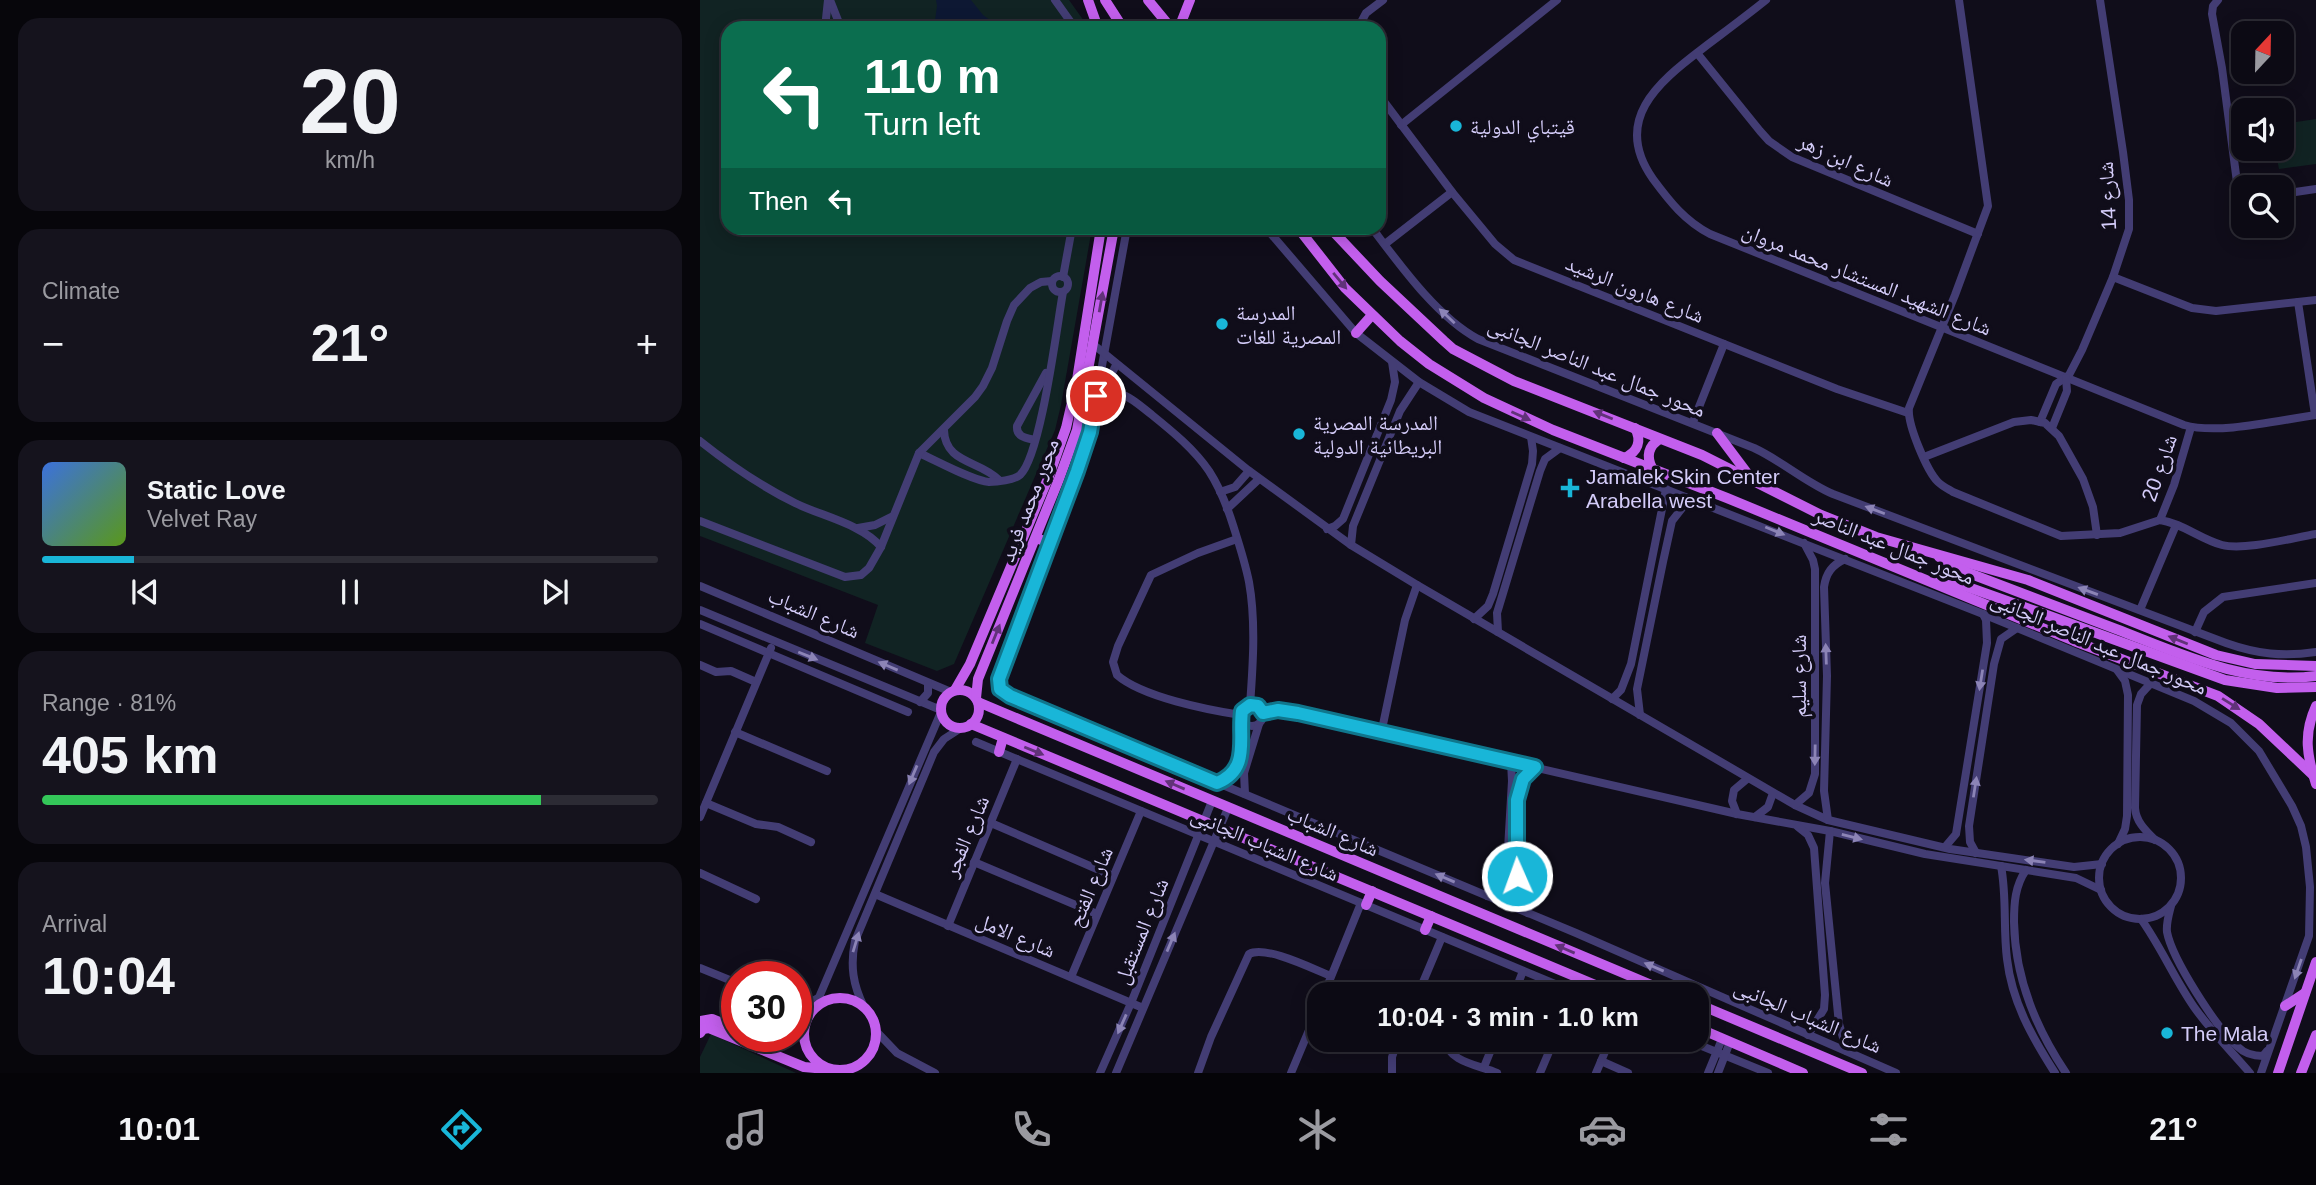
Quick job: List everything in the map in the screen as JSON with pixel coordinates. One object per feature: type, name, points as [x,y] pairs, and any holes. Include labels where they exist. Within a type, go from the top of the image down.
[{"type":"main road","points":[[1088,0],[1096,21]]},
{"type":"main road","points":[[1105,0],[1118,21]]},
{"type":"main road","points":[[1148,0],[1165,21]]},
{"type":"main road","points":[[1182,21],[1190,0]]},
{"type":"main road","name":"محور محمد فريد","points":[[953,691],[965,675],[1049,476],[1066,428],[1077,380],[1100,235]]},
{"type":"main road","name":"محور محمد فريد","points":[[977,700],[978,678],[1069,453],[1083,405],[1113,235]]},
{"type":"main road","name":"محور جمال عبد الناصر","points":[[1303,235],[1345,288],[1373,315],[1429,364],[1484,398],[1541,425],[1917,576],[1984,609],[2073,645],[2222,698],[2259,723],[2314,780]]},
{"type":"main road","name":"محور جمال عبد الناصر","points":[[1337,235],[1380,281],[1453,349],[1514,381],[1702,455],[1821,515],[1876,537],[2028,580],[2216,655],[2255,664],[2316,666]]},
{"type":"main road","points":[[1356,333],[1373,315]]},
{"type":"main road","points":[[1624,458],[1637,448],[1639,436],[1635,428]]},
{"type":"main road","points":[[1717,433],[1752,481]]},
{"type":"main road","points":[[1652,468],[1648,460],[1649,452],[1653,444],[1660,439]]},
{"type":"main road","points":[[1036,538],[1050,543]]},
{"type":"main road","points":[[1933,553],[1966,572],[2211,665],[2260,677],[2316,676]]},
{"type":"main road","points":[[1917,576],[1965,586],[2225,680],[2277,688],[2316,687]]},
{"type":"main road","points":[[2305,667],[2316,676]]},
{"type":"main road","points":[[965,675],[970,679],[978,678]]},
{"type":"main road","points":[[953,691],[968,692],[977,700],[978,715],[966,726],[948,724],[941,711],[944,698],[953,691]]},
{"type":"main road","name":"شارع الشباب","points":[[977,700],[1003,738],[1588,982]]},
{"type":"main road","points":[[2314,780],[2306,739],[2316,706]]},
{"type":"main road","name":"شارع الشباب","points":[[966,726],[992,721],[1212,801],[1645,982]]},
{"type":"main road","points":[[999,752],[1003,738]]},
{"type":"main road","points":[[1363,904],[1373,891]]},
{"type":"main road","points":[[1425,930],[1431,916]]},
{"type":"main road","points":[[2278,1073],[2316,962]]},
{"type":"main road","points":[[2285,1006],[2306,992]]},
{"type":"main road","points":[[700,1033],[709,1028],[804,1067],[837,1071],[855,1067],[863,1062],[873,1048],[876,1031],[872,1018],[864,1007],[851,1000],[837,998],[823,1002],[812,1012]]},
{"type":"main road","points":[[1709,1009],[1862,1073]]},
{"type":"main road","points":[[700,1021],[712,1019],[721,1023]]},
{"type":"main road","points":[[1709,1033],[1803,1073]]},
{"type":"main road","points":[[2301,1073],[2316,1035]]},
{"type":"main road","points":[[809,1052],[816,1061],[837,1071]]},
{"type":"street","points":[[826,21],[829,0]]},
{"type":"street","points":[[829,0],[838,21]]},
{"type":"street","points":[[1055,0],[1070,21]]},
{"type":"street","points":[[1362,21],[1366,13],[1382,0]]},
{"type":"street","points":[[1401,125],[1557,0]]},
{"type":"street","name":"شارع الشهيد المستشار محمد مروان","points":[[1766,0],[1671,73],[1654,92],[1642,114],[1637,130],[1640,159],[1670,202],[1688,220],[1710,234],[2192,428],[2223,428],[2316,415]]},
{"type":"street","points":[[1959,0],[1988,205],[1908,413],[1932,474],[1939,484],[1953,492],[2054,534],[2068,537],[2134,529],[2160,520],[2176,524],[2229,547],[2316,534]]},
{"type":"street","name":"شارع 14","points":[[2066,378],[2073,370],[2082,350],[2127,238],[2129,200],[2100,0]]},
{"type":"street","points":[[2218,0],[2212,10],[2212,20],[2222,68],[2236,175]]},
{"type":"street","name":"شارع ابن زهر","points":[[1697,52],[1765,136],[1792,157],[1978,234]]},
{"type":"street","name":"شارع هارون الرشيد","points":[[1386,105],[1452,192],[1495,244],[1514,260],[1838,389],[1908,413]]},
{"type":"street","points":[[2294,193],[2316,190]]},
{"type":"street","points":[[1385,244],[1452,192]]},
{"type":"street","points":[[919,453],[983,481],[1012,478],[1021,473],[1035,440],[1044,406],[1063,292],[1068,285],[1063,277],[1071,235]]},
{"type":"street","points":[[1050,543],[1090,432],[1126,235]]},
{"type":"street","name":"محور جمال عبد الناصر الجانبى","points":[[1272,235],[1356,333],[1419,382],[1469,412],[1845,559],[1984,609],[2017,628],[2073,645],[2117,670],[2198,702],[2231,723],[2259,751],[2281,786],[2301,826],[2309,867],[2309,936],[2261,1073]]},
{"type":"street","name":"محور جمال عبد الناصر الجانبى","points":[[1378,235],[1448,318],[1469,334],[1499,348],[1693,422],[1768,455],[1833,494],[2195,632],[2258,653],[2290,656],[2316,652]]},
{"type":"street","points":[[700,521],[845,577],[856,577],[865,572],[881,547],[919,453],[944,430],[987,381],[1014,305],[1030,288],[1043,281],[1052,281],[1057,276],[1063,277]]},
{"type":"street","points":[[2113,276],[2200,310],[2216,311],[2316,300]]},
{"type":"street","points":[[1052,281],[1054,290],[1063,292]]},
{"type":"street","points":[[2298,302],[2316,415]]},
{"type":"street","points":[[1693,422],[1724,344]]},
{"type":"street","points":[[1094,345],[1259,479],[1351,545],[1795,806],[1828,820],[1976,853],[2074,867],[2102,863]]},
{"type":"street","points":[[1327,528],[1335,526],[1343,519],[1386,412],[1395,388],[1392,362]]},
{"type":"street","points":[[1035,440],[1020,435],[1017,426],[1050,363]]},
{"type":"street","points":[[1110,391],[1110,377],[1116,365]]},
{"type":"street","points":[[2040,422],[2056,384],[2066,378],[2067,391],[2052,428]]},
{"type":"street","points":[[1351,545],[1353,526],[1397,416],[1419,382]]},
{"type":"street","points":[[1083,405],[1110,391],[1136,401],[1180,438],[1204,465],[1220,492],[1248,580],[1252,614],[1250,705]]},
{"type":"street","points":[[1386,412],[1397,416]]},
{"type":"street","points":[[1924,457],[2014,422],[2040,422],[2052,428],[2065,444],[2083,479],[2093,507],[2096,535]]},
{"type":"street","name":"شارع 20","points":[[2160,520],[2192,428]]},
{"type":"street","points":[[944,430],[945,443],[951,453],[988,471],[999,480]]},
{"type":"street","points":[[1498,632],[1498,611],[1532,464],[1531,437]]},
{"type":"street","points":[[700,441],[771,490],[821,515],[855,528],[881,547]]},
{"type":"street","points":[[1475,619],[1488,606],[1542,465],[1560,448]]},
{"type":"street","points":[[1220,492],[1240,484],[1249,471]]},
{"type":"street","points":[[1227,509],[1259,479]]},
{"type":"street","points":[[1640,715],[1637,689],[1658,560],[1666,489]]},
{"type":"street","points":[[1612,699],[1624,684],[1658,560],[1672,521],[1690,498]]},
{"type":"street","points":[[855,528],[875,525],[892,516]]},
{"type":"street","points":[[1343,519],[1353,526]]},
{"type":"street","points":[[2140,610],[2176,524]]},
{"type":"street","points":[[1237,539],[1188,557],[1151,575],[1113,662],[1117,675],[1139,688],[1241,718],[1252,727],[1259,724]]},
{"type":"street","name":"شارع الشباب الجانبى","points":[[1050,543],[999,679],[1000,689],[1010,696],[1487,896],[1896,1073]]},
{"type":"street","name":"شارع سليم","points":[[1804,543],[1814,559],[1827,676],[1824,791],[1828,820]]},
{"type":"street","name":"شارع سليم","points":[[1795,806],[1809,793],[1813,782],[1815,676],[1825,580],[1832,567],[1845,559]]},
{"type":"street","points":[[2195,632],[2204,612],[2223,597],[2316,583]]},
{"type":"street","points":[[1381,733],[1405,620],[1417,585]]},
{"type":"street","name":"شارع الشباب","points":[[700,586],[928,683],[953,691]]},
{"type":"street","points":[[1488,606],[1493,611],[1498,611]]},
{"type":"street","points":[[1945,847],[1954,837],[1957,825],[1987,643],[1984,609]]},
{"type":"street","name":"شارع الشباب","points":[[700,610],[941,711]]},
{"type":"street","points":[[700,624],[908,712]]},
{"type":"street","points":[[1976,853],[1970,842],[1969,826],[1998,645],[2003,637],[2017,628]]},
{"type":"street","points":[[1987,643],[1993,640],[1998,645]]},
{"type":"street","points":[[700,817],[773,642]]},
{"type":"street","points":[[700,665],[716,672],[731,671],[756,682]]},
{"type":"street","points":[[2117,670],[2125,681],[2128,695],[2131,815],[2155,840],[2169,850],[2179,866],[2181,884],[2171,905],[2167,922],[2168,934],[2179,961],[2201,999],[2228,1036],[2249,1054],[2263,1056],[2270,1049]]},
{"type":"street","points":[[1815,676],[1827,676]]},
{"type":"street","points":[[920,702],[928,693],[928,683]]},
{"type":"street","points":[[2118,845],[2131,815],[2138,698],[2151,683]]},
{"type":"street","points":[[1624,684],[1628,688],[1637,689]]},
{"type":"street","points":[[874,698],[879,686]]},
{"type":"street","points":[[2128,695],[2133,694],[2138,698]]},
{"type":"street","points":[[1245,794],[1240,771],[1241,718],[1244,708],[1250,705],[1258,706],[1263,713]]},
{"type":"street","points":[[814,1009],[941,711]]},
{"type":"street","points":[[1263,713],[1286,711],[1925,854],[2076,878],[2101,890]]},
{"type":"street","points":[[1217,783],[1240,771],[1263,713]]},
{"type":"street","points":[[1815,715],[1826,715]]},
{"type":"street","points":[[864,1007],[853,980],[852,957],[855,942],[934,752],[944,739],[966,726]]},
{"type":"street","points":[[735,732],[827,771]]},
{"type":"street","name":"شارع الشباب الجانبى","points":[[976,742],[1549,982]]},
{"type":"street","name":"شارع الفجر","points":[[948,926],[1017,759]]},
{"type":"street","points":[[1511,762],[1517,782],[1512,866],[1528,914]]},
{"type":"street","points":[[1517,782],[1535,767]]},
{"type":"street","points":[[1737,814],[1732,801],[1734,790],[1748,779]]},
{"type":"street","points":[[1755,817],[1768,807],[1773,793]]},
{"type":"street","name":"شارع المستقبل","points":[[1100,1073],[1212,801]]},
{"type":"street","points":[[706,803],[756,824],[778,827],[811,842]]},
{"type":"street","name":"شارع المستقبل","points":[[1116,1073],[1228,808]]},
{"type":"street","name":"شارع الفتح","points":[[1071,977],[1141,811]]},
{"type":"street","points":[[990,823],[1113,876]]},
{"type":"street","points":[[1796,825],[1808,835],[1814,848],[1824,987],[1824,1009],[1808,1035]]},
{"type":"street","points":[[1957,825],[1963,831],[1969,826]]},
{"type":"street","points":[[1830,831],[1825,875],[1840,1031],[1847,1051]]},
{"type":"street","points":[[2155,840],[2135,838],[2111,850],[2102,863],[2101,890],[2112,908],[2130,918],[2141,919],[2157,915],[2171,905]]},
{"type":"street","points":[[1814,848],[1819,846],[1827,849]]},
{"type":"street","points":[[974,862],[1097,914]]},
{"type":"street","points":[[1487,896],[1512,866]]},
{"type":"street","points":[[2001,866],[2005,887],[2005,943],[2009,974],[2022,1015],[2034,1041],[2055,1073]]},
{"type":"street","points":[[2074,867],[2078,872],[2076,878]]},
{"type":"street","points":[[2026,870],[2016,889],[2014,935],[2018,970],[2028,1003],[2043,1036],[2066,1073]]},
{"type":"street","points":[[700,873],[756,899]]},
{"type":"street","points":[[2005,887],[2012,886],[2016,889]]},
{"type":"street","name":"شارع الامل","points":[[875,894],[1143,1008]]},
{"type":"street","points":[[1329,982],[1363,904]]},
{"type":"street","points":[[2141,919],[2156,939],[2193,1006],[2250,1073]]},
{"type":"street","points":[[2156,939],[2159,933],[2168,934]]},
{"type":"street","points":[[1423,982],[1442,937]]},
{"type":"street","points":[[1198,1073],[1249,954],[1256,951],[1270,953],[1331,976]]},
{"type":"street","points":[[700,968],[721,977]]},
{"type":"street","points":[[1519,982],[1523,971]]},
{"type":"street","points":[[1824,987],[1836,987]]},
{"type":"street","points":[[812,1001],[820,997]]},
{"type":"street","points":[[876,1031],[897,1053],[935,1073]]},
{"type":"street","points":[[1291,1073],[1307,1035]]},
{"type":"street","points":[[2034,1041],[2043,1036]]},
{"type":"street","points":[[1708,1073],[1726,1041]]},
{"type":"street","points":[[1709,1048],[1768,1073]]},
{"type":"street","points":[[1392,1073],[1394,1052]]},
{"type":"street","points":[[1450,1052],[1497,1073]]},
{"type":"street","points":[[1484,1067],[1490,1052]]},
{"type":"street","points":[[1540,1073],[1548,1052]]},
{"type":"street","points":[[1596,1073],[1605,1052]]},
{"type":"street","points":[[1718,1073],[1721,1053]]},
{"type":"street","points":[[2241,1063],[2249,1054]]},
{"type":"street","points":[[1601,1061],[1628,1073]]},
{"type":"shaded area","points":[[700,0],[1069,0],[1084,21],[721,21],[721,235],[1091,235],[1055,430],[954,664],[937,671],[865,643],[878,605],[700,536]]},
{"type":"shaded area","points":[[2316,119],[2316,164],[2279,169],[2277,161],[2294,161],[2294,122]]},
{"type":"shaded area","points":[[711,1034],[721,1039],[721,1052],[750,1052],[796,1073],[700,1073],[700,1057]]},
{"type":"water","points":[[936,0],[971,0],[991,21],[935,21]]},
{"type":"place","name":"قيتباي الدولية","points":[[1456,126]]},
{"type":"place","name":"المدرسة المصرية للغات","points":[[1222,324]]},
{"type":"place","name":"المدرسة المصرية البريطانية الدولية","points":[[1299,434]]},
{"type":"place","name":"Jamalek Skin Center Arabella west","points":[[1570,488]]},
{"type":"place","name":"The Mala","points":[[2167,1033]]},
{"type":"route","points":[[1096,396],[1090,432],[999,679],[1000,689],[1010,696],[1217,783],[1226,780],[1236,769],[1242,746],[1242,711],[1250,705],[1258,706],[1263,713],[1278,710],[1298,713],[1535,767],[1523,779],[1518,792],[1517,876]]}]
